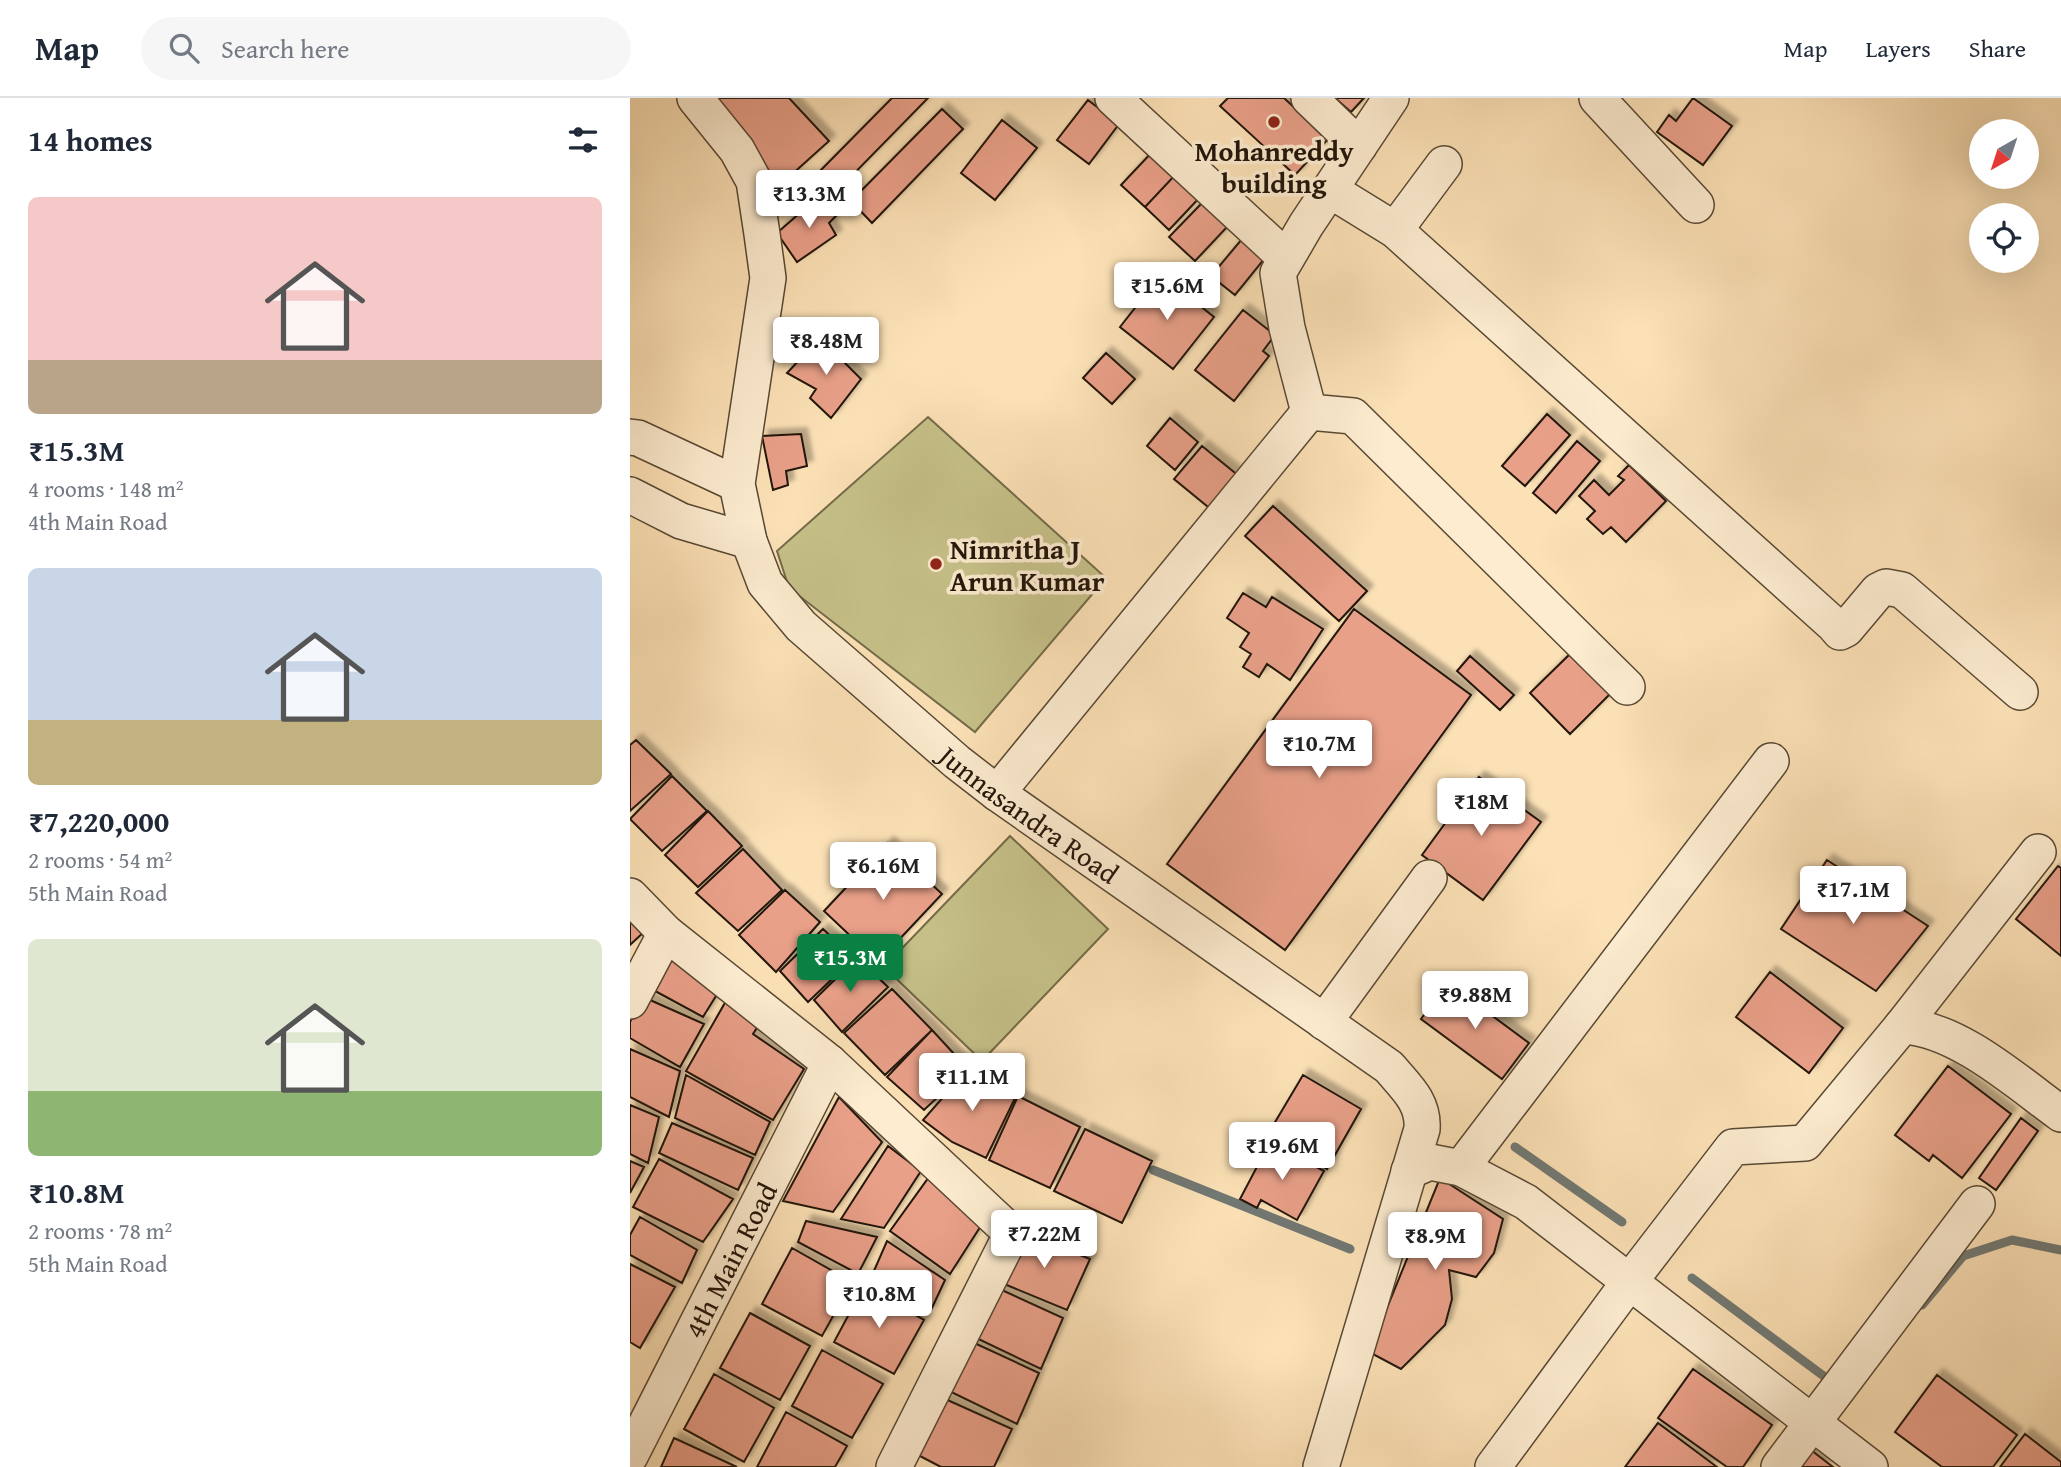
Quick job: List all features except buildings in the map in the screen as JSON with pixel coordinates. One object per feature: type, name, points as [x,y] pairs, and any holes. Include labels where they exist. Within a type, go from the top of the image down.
[{"type":"street","name":"Junnasandra Road","points":[[695,98],[737,150],[754,181],[768,278],[737,484],[749,541],[765,583],[801,626],[957,762],[997,793],[1389,1067],[1419,1103],[1423,1117],[1422,1129],[1321,1467]]},
{"type":"street","points":[[1112,98],[1286,258]]},
{"type":"street","points":[[1309,98],[1359,146]]},
{"type":"street","points":[[1309,412],[1287,328],[1278,273],[1391,98]]},
{"type":"street","points":[[1597,98],[1696,205]]},
{"type":"street","points":[[1395,230],[1444,163]]},
{"type":"street","points":[[1330,190],[1395,230],[1840,632],[1846,629],[1878,591],[1886,587],[1902,590],[2020,692]]},
{"type":"street","points":[[1309,412],[1353,416],[1627,687]]},
{"type":"street","points":[[997,793],[1309,412]]},
{"type":"street","points":[[630,437],[638,438],[737,484]]},
{"type":"street","points":[[630,495],[681,522],[749,541]]},
{"type":"street","points":[[1461,1168],[1771,761]]},
{"type":"street","points":[[1493,1467],[1733,1147],[1805,1143],[1902,1026],[2038,852]]},
{"type":"street","points":[[1324,1022],[1429,878]]},
{"type":"street","points":[[630,896],[666,933],[830,1063],[1004,1226],[1010,1237],[894,1467]]},
{"type":"street","points":[[630,1001],[666,933]]},
{"type":"street","points":[[1902,1026],[1921,1027],[1972,1050],[2061,1114]]},
{"type":"street","name":"4th Main Road","points":[[630,1456],[830,1063]]},
{"type":"street","points":[[1409,1171],[1430,1162],[1461,1168],[1526,1202],[1870,1467]]},
{"type":"street","points":[[1779,1467],[1977,1204]]},
{"type":"shaded area","name":"Nimritha J Arun Kumar","points":[[928,417],[1106,578],[975,732],[789,588],[777,551]]},
{"type":"shaded area","points":[[1010,836],[1108,929],[982,1061],[884,967]]},
{"type":"waterway","points":[[1515,1147],[1622,1222]]},
{"type":"waterway","points":[[1153,1170],[1350,1249]]},
{"type":"waterway","points":[[1922,1305],[1963,1256],[2012,1240],[2061,1250]]},
{"type":"waterway","points":[[1692,1278],[1829,1380]]},
{"type":"place","name":"Mohanreddy building","points":[[1274,122]]},
{"type":"place","name":"Nimritha J Arun Kumar","points":[[936,564]]}]
